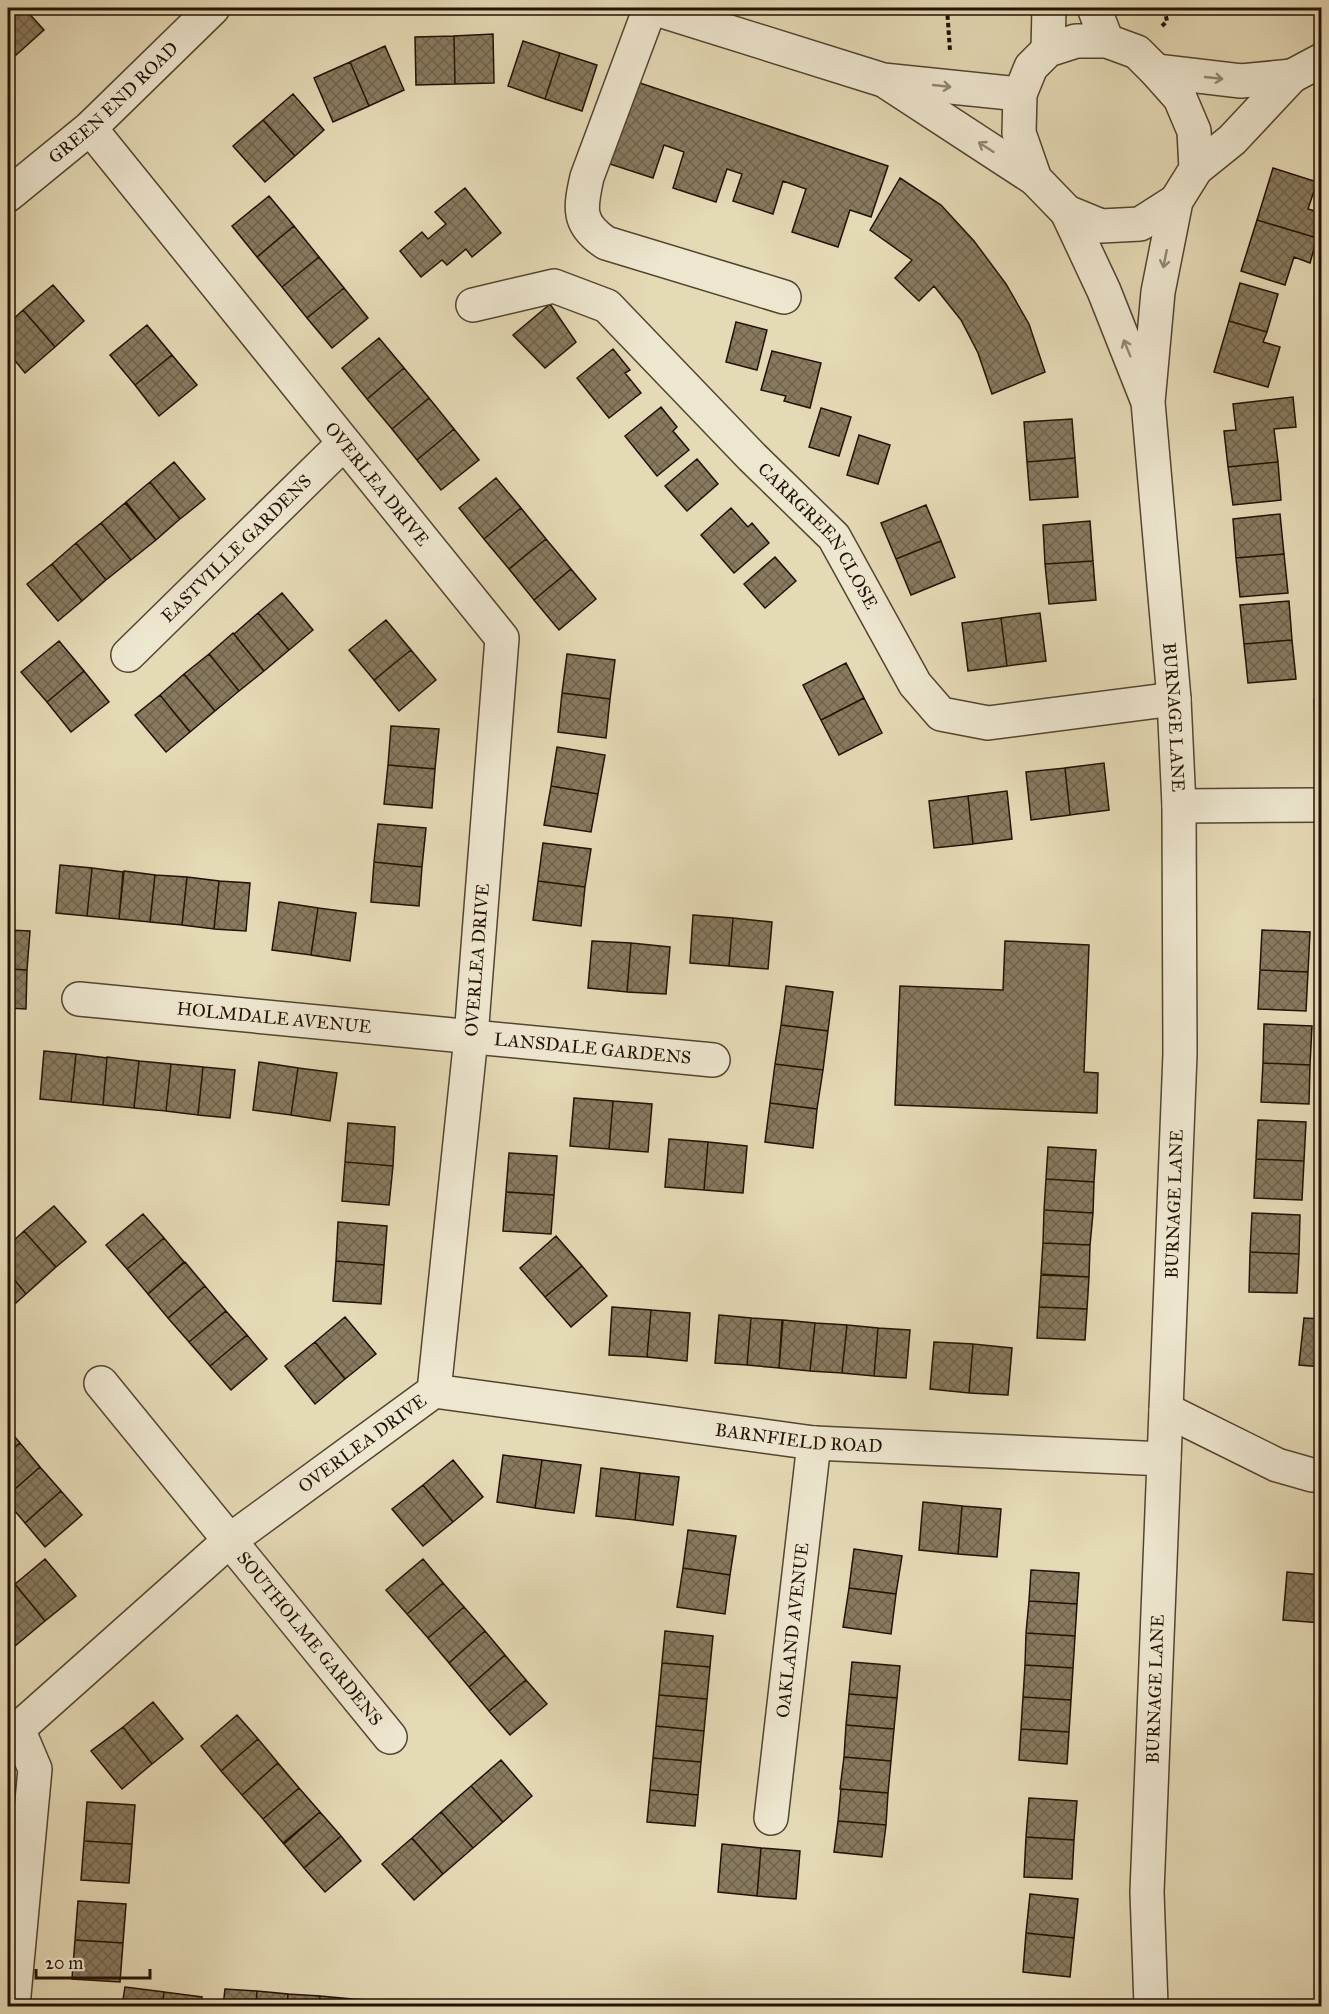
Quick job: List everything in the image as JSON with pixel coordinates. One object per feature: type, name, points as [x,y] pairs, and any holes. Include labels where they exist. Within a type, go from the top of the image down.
[{"type":"street","name":"GREEN END ROAD","points":[[8,195],[90,128],[213,8]]},
{"type":"street","points":[[784,297],[606,243],[591,233],[584,223],[582,199],[587,177],[652,8],[883,80],[1020,94]]},
{"type":"street","points":[[1049,8],[1048,50],[1076,41],[1107,41],[1137,52],[1180,98],[1194,131],[1196,169]]},
{"type":"street","points":[[1094,8],[1107,41]]},
{"type":"street","name":"BURNAGE LANE","points":[[1048,50],[1031,67],[1020,94],[1019,133],[1035,179],[1067,212],[1104,291],[1148,402]]},
{"type":"street","points":[[1156,72],[1241,81],[1292,76],[1322,60]]},
{"type":"street","name":"BURNAGE LANE","points":[[1151,2007],[1147,1892],[1180,1054],[1179,806],[1174,699],[1148,402],[1158,292],[1176,201],[1196,169],[1232,140],[1292,76]]},
{"type":"street","points":[[883,80],[1035,179]]},
{"type":"street","name":"OVERLEA DRIVE","points":[[13,1728],[229,1541],[434,1391],[471,1037],[502,638],[90,128]]},
{"type":"street","name":"BURNAGE LANE","points":[[1067,212],[1101,226],[1140,224],[1176,201]]},
{"type":"street","name":"CARRGREEN CLOSE","points":[[473,305],[554,286],[607,306],[752,457],[834,537],[915,684],[941,714],[988,723],[1174,699]]},
{"type":"street","name":"EASTVILLE GARDENS","points":[[128,655],[344,443]]},
{"type":"street","points":[[1179,806],[1322,805]]},
{"type":"street","name":"HOLMDALE AVENUE","points":[[79,999],[471,1037]]},
{"type":"street","name":"LANSDALE GARDENS","points":[[471,1037],[713,1060]]},
{"type":"street","name":"SOUTHOLME GARDENS","points":[[101,1383],[390,1737]]},
{"type":"street","name":"BARNFIELD ROAD","points":[[434,1391],[814,1443],[1164,1459]]},
{"type":"street","points":[[1166,1410],[1277,1465],[1312,1475]]},
{"type":"street","name":"OAKLAND AVENUE","points":[[771,1818],[814,1443]]},
{"type":"street","points":[[13,1728],[35,1769],[13,2007]]},
{"type":"path","points":[[947,8],[953,87]]},
{"type":"building","points":[[8,8],[24,8],[44,30],[15,56],[8,47]]},
{"type":"building","points":[[493,34],[494,83],[455,84],[454,36]]},
{"type":"building","points":[[454,36],[455,84],[416,85],[415,37]]},
{"type":"building","points":[[523,41],[560,53],[545,99],[508,86]]},
{"type":"building","points":[[385,46],[404,90],[369,106],[350,62]]},
{"type":"building","points":[[560,53],[597,65],[582,111],[545,99]]},
{"type":"building","points":[[350,62],[369,106],[333,122],[314,78]]},
{"type":"building","points":[[631,80],[888,166],[871,217],[850,210],[838,247],[792,232],[806,189],[783,181],[773,214],[733,201],[742,174],[727,169],[716,202],[673,188],[684,152],[664,145],[653,178],[610,164],[622,129]]},
{"type":"building","points":[[293,94],[324,130],[295,156],[263,120]]},
{"type":"building","points":[[263,120],[295,156],[265,182],[233,146]]},
{"type":"building","points":[[1273,168],[1317,182],[1308,209],[1322,213],[1317,238],[1257,220]]},
{"type":"building","points":[[900,178],[941,205],[974,241],[1006,284],[1029,324],[1045,372],[992,394],[978,353],[961,320],[934,286],[919,301],[895,278],[912,260],[870,230]]},
{"type":"building","points":[[465,188],[501,233],[472,257],[466,249],[447,265],[442,260],[421,277],[400,251],[422,232],[428,239],[446,224],[435,212]]},
{"type":"building","points":[[269,196],[294,226],[257,257],[232,226]]},
{"type":"building","points":[[1257,220],[1317,238],[1310,263],[1294,257],[1285,285],[1241,271]]},
{"type":"building","points":[[294,226],[319,257],[282,287],[257,257]]},
{"type":"building","points":[[319,257],[344,288],[307,318],[282,287]]},
{"type":"building","points":[[1240,283],[1278,294],[1267,332],[1229,321]]},
{"type":"building","points":[[53,285],[84,321],[55,347],[23,310]]},
{"type":"building","points":[[344,288],[368,318],[332,348],[307,318]]},
{"type":"building","points":[[550,304],[576,342],[545,368],[513,335]]},
{"type":"building","points":[[23,310],[55,347],[25,373],[8,352],[8,324]]},
{"type":"building","points":[[1229,321],[1267,332],[1263,342],[1280,347],[1268,387],[1214,372]]},
{"type":"building","points":[[736,322],[767,330],[757,370],[726,362]]},
{"type":"building","points":[[147,325],[172,355],[135,385],[110,355]]},
{"type":"building","points":[[379,338],[404,368],[367,399],[342,368]]},
{"type":"building","points":[[613,349],[630,370],[625,373],[641,393],[609,418],[577,378]]},
{"type":"building","points":[[772,351],[821,363],[810,408],[784,401],[786,396],[761,390]]},
{"type":"building","points":[[172,355],[197,385],[159,416],[135,385]]},
{"type":"building","points":[[404,368],[429,398],[392,429],[367,399]]},
{"type":"building","points":[[1293,397],[1296,427],[1274,429],[1278,462],[1228,467],[1224,431],[1236,430],[1233,404]]},
{"type":"building","points":[[429,398],[454,429],[417,460],[392,429]]},
{"type":"building","points":[[661,407],[677,427],[673,431],[689,450],[657,476],[625,436]]},
{"type":"building","points":[[821,408],[851,417],[839,456],[809,447]]},
{"type":"building","points":[[1072,419],[1075,458],[1027,462],[1024,422]]},
{"type":"building","points":[[454,429],[479,460],[441,490],[417,460]]},
{"type":"building","points":[[859,435],[890,445],[878,484],[847,475]]},
{"type":"building","points":[[1075,458],[1078,497],[1030,500],[1027,462]]},
{"type":"building","points":[[697,459],[718,484],[687,511],[665,486]]},
{"type":"building","points":[[174,462],[205,499],[180,519],[150,482]]},
{"type":"building","points":[[1278,462],[1281,500],[1233,505],[1228,467]]},
{"type":"building","points":[[496,478],[521,508],[484,539],[459,508]]},
{"type":"building","points":[[150,482],[180,519],[156,540],[126,502]]},
{"type":"building","points":[[125,503],[156,540],[131,560],[101,523]]},
{"type":"building","points":[[926,505],[941,541],[896,559],[881,523]]},
{"type":"building","points":[[521,508],[546,539],[509,569],[484,539]]},
{"type":"building","points":[[731,508],[748,527],[752,523],[769,543],[734,573],[701,535]]},
{"type":"building","points":[[1280,514],[1284,554],[1236,558],[1233,519]]},
{"type":"building","points":[[1090,521],[1093,561],[1045,564],[1043,525]]},
{"type":"building","points":[[101,523],[131,560],[106,580],[76,543]]},
{"type":"building","points":[[546,539],[571,569],[534,600],[509,569]]},
{"type":"building","points":[[941,541],[955,577],[911,595],[896,559]]},
{"type":"building","points":[[76,543],[106,580],[82,601],[52,564]]},
{"type":"building","points":[[1284,554],[1288,593],[1240,597],[1236,558]]},
{"type":"building","points":[[775,557],[796,581],[765,608],[744,584]]},
{"type":"building","points":[[1093,561],[1096,600],[1049,604],[1045,564]]},
{"type":"building","points":[[52,564],[82,601],[58,621],[27,584]]},
{"type":"building","points":[[571,569],[596,599],[559,630],[534,600]]},
{"type":"building","points":[[282,593],[313,630],[289,650],[258,613]]},
{"type":"building","points":[[1289,601],[1292,640],[1244,644],[1240,605]]},
{"type":"building","points":[[258,613],[289,650],[264,671],[234,634]]},
{"type":"building","points":[[1040,613],[1046,661],[1007,666],[1001,618]]},
{"type":"building","points":[[1001,618],[1007,666],[968,671],[962,623]]},
{"type":"building","points":[[386,620],[411,650],[374,680],[349,650]]},
{"type":"building","points":[[233,633],[264,671],[239,691],[209,654]]},
{"type":"building","points":[[1292,640],[1296,679],[1248,683],[1244,644]]},
{"type":"building","points":[[59,641],[84,671],[47,702],[21,672]]},
{"type":"building","points":[[411,650],[436,680],[399,711],[374,680]]},
{"type":"building","points":[[209,654],[239,691],[215,711],[184,674]]},
{"type":"building","points":[[567,654],[615,660],[610,699],[562,693]]},
{"type":"building","points":[[846,663],[864,698],[821,720],[803,685]]},
{"type":"building","points":[[84,671],[109,702],[71,732],[47,702]]},
{"type":"building","points":[[184,674],[215,711],[190,732],[160,695]]},
{"type":"building","points":[[562,693],[610,699],[606,738],[558,732]]},
{"type":"building","points":[[160,695],[190,732],[166,752],[135,715]]},
{"type":"building","points":[[864,698],[882,733],[839,755],[821,720]]},
{"type":"building","points":[[1322,699],[1322,748],[1316,748],[1314,700]]},
{"type":"building","points":[[391,726],[439,729],[435,769],[388,765]]},
{"type":"building","points":[[557,747],[605,755],[598,794],[551,786]]},
{"type":"building","points":[[1104,763],[1109,810],[1070,815],[1065,768]]},
{"type":"building","points":[[388,765],[435,769],[432,808],[384,804]]},
{"type":"building","points":[[1065,768],[1070,815],[1031,820],[1026,772]]},
{"type":"building","points":[[551,786],[598,794],[591,832],[544,825]]},
{"type":"building","points":[[1007,791],[1012,839],[973,844],[968,796]]},
{"type":"building","points":[[968,796],[973,844],[934,848],[929,801]]},
{"type":"building","points":[[378,824],[426,828],[422,867],[374,862]]},
{"type":"building","points":[[543,843],[591,849],[585,887],[538,881]]},
{"type":"building","points":[[374,862],[422,867],[419,906],[371,902]]},
{"type":"building","points":[[60,865],[92,868],[87,916],[56,913]]},
{"type":"building","points":[[92,868],[123,872],[119,919],[87,916]]},
{"type":"building","points":[[124,871],[155,875],[150,922],[119,919]]},
{"type":"building","points":[[155,875],[187,877],[182,925],[150,922]]},
{"type":"building","points":[[187,877],[219,881],[214,929],[182,925]]},
{"type":"building","points":[[219,881],[250,883],[246,931],[214,929]]},
{"type":"building","points":[[538,881],[585,887],[581,926],[533,920]]},
{"type":"building","points":[[279,902],[318,908],[311,955],[272,950]]},
{"type":"building","points":[[318,908],[356,913],[350,961],[311,955]]},
{"type":"building","points":[[693,915],[733,918],[729,966],[690,963]]},
{"type":"building","points":[[733,918],[772,922],[768,969],[729,966]]},
{"type":"building","points":[[8,930],[30,931],[27,970],[8,969]]},
{"type":"building","points":[[1262,930],[1310,932],[1308,972],[1260,970]]},
{"type":"building","points":[[592,941],[631,943],[627,992],[588,988]]},
{"type":"building","points":[[1005,941],[1089,945],[1084,1072],[1098,1073],[1097,1113],[895,1105],[900,986],[1003,990]]},
{"type":"building","points":[[631,943],[670,947],[666,994],[627,992]]},
{"type":"building","points":[[8,969],[27,970],[26,1009],[8,1008]]},
{"type":"building","points":[[1260,970],[1308,972],[1306,1011],[1258,1009]]},
{"type":"building","points":[[786,986],[833,992],[828,1031],[781,1025]]},
{"type":"building","points":[[1264,1024],[1312,1026],[1310,1065],[1263,1063]]},
{"type":"building","points":[[781,1025],[828,1031],[823,1070],[775,1064]]},
{"type":"building","points":[[44,1051],[76,1054],[71,1102],[40,1099]]},
{"type":"building","points":[[76,1054],[107,1058],[103,1105],[71,1102]]},
{"type":"building","points":[[107,1057],[139,1061],[134,1108],[103,1105]]},
{"type":"building","points":[[139,1061],[171,1064],[166,1111],[134,1108]]},
{"type":"building","points":[[259,1062],[298,1068],[291,1115],[253,1110]]},
{"type":"building","points":[[1263,1063],[1310,1065],[1309,1104],[1261,1102]]},
{"type":"building","points":[[171,1064],[203,1067],[198,1115],[166,1111]]},
{"type":"building","points":[[775,1064],[823,1070],[817,1109],[770,1103]]},
{"type":"building","points":[[203,1067],[235,1070],[230,1118],[198,1115]]},
{"type":"building","points":[[298,1068],[337,1073],[330,1121],[291,1115]]},
{"type":"building","points":[[574,1098],[613,1101],[609,1149],[570,1146]]},
{"type":"building","points":[[613,1101],[652,1104],[648,1152],[609,1149]]},
{"type":"building","points":[[770,1103],[817,1109],[813,1148],[765,1142]]},
{"type":"building","points":[[1258,1120],[1306,1122],[1304,1161],[1256,1159]]},
{"type":"building","points":[[348,1123],[395,1127],[393,1166],[345,1162]]},
{"type":"building","points":[[669,1139],[708,1142],[704,1190],[665,1187]]},
{"type":"building","points":[[708,1142],[747,1146],[743,1193],[704,1190]]},
{"type":"building","points":[[1048,1147],[1096,1150],[1094,1182],[1046,1179]]},
{"type":"building","points":[[509,1153],[557,1156],[554,1195],[506,1192]]},
{"type":"building","points":[[1256,1159],[1304,1161],[1302,1200],[1254,1198]]},
{"type":"building","points":[[345,1162],[393,1166],[389,1205],[342,1201]]},
{"type":"building","points":[[1046,1179],[1094,1182],[1093,1213],[1044,1210]]},
{"type":"building","points":[[506,1192],[554,1195],[551,1234],[503,1231]]},
{"type":"building","points":[[54,1206],[86,1242],[56,1267],[24,1231]]},
{"type":"building","points":[[1044,1210],[1093,1213],[1090,1245],[1043,1243]]},
{"type":"building","points":[[1252,1213],[1300,1215],[1299,1254],[1250,1252]]},
{"type":"building","points":[[143,1214],[164,1238],[127,1269],[106,1245]]},
{"type":"building","points":[[338,1222],[387,1226],[384,1265],[336,1261]]},
{"type":"building","points":[[24,1231],[56,1267],[26,1294],[8,1272],[8,1246]]},
{"type":"building","points":[[556,1236],[582,1266],[545,1297],[520,1268]]},
{"type":"building","points":[[164,1238],[184,1262],[148,1294],[127,1269]]},
{"type":"building","points":[[1043,1243],[1090,1245],[1089,1277],[1041,1274]]},
{"type":"building","points":[[1250,1252],[1299,1254],[1297,1293],[1249,1292]]},
{"type":"building","points":[[336,1261],[384,1265],[381,1304],[333,1301]]},
{"type":"building","points":[[185,1262],[205,1286],[168,1318],[148,1294]]},
{"type":"building","points":[[582,1266],[607,1296],[571,1327],[545,1297]]},
{"type":"building","points":[[8,1272],[26,1294],[8,1310]]},
{"type":"building","points":[[1041,1275],[1089,1277],[1087,1309],[1039,1307]]},
{"type":"building","points":[[205,1286],[226,1311],[189,1342],[168,1318]]},
{"type":"building","points":[[612,1307],[651,1310],[647,1357],[609,1355]]},
{"type":"building","points":[[1039,1307],[1087,1309],[1085,1340],[1037,1338]]},
{"type":"building","points":[[651,1310],[690,1313],[687,1361],[647,1357]]},
{"type":"building","points":[[226,1311],[247,1335],[210,1366],[189,1342]]},
{"type":"building","points":[[719,1315],[751,1318],[747,1365],[715,1363]]},
{"type":"building","points":[[345,1317],[376,1354],[345,1379],[315,1342]]},
{"type":"building","points":[[751,1318],[782,1320],[779,1368],[747,1365]]},
{"type":"building","points":[[1304,1318],[1322,1319],[1322,1367],[1299,1365]]},
{"type":"building","points":[[783,1320],[815,1323],[810,1371],[779,1368]]},
{"type":"building","points":[[815,1323],[847,1325],[842,1373],[810,1371]]},
{"type":"building","points":[[847,1325],[878,1328],[874,1376],[842,1373]]},
{"type":"building","points":[[878,1328],[910,1330],[906,1378],[874,1376]]},
{"type":"building","points":[[247,1335],[267,1359],[231,1390],[210,1366]]},
{"type":"building","points":[[315,1342],[345,1379],[315,1404],[285,1366]]},
{"type":"building","points":[[934,1342],[973,1344],[969,1393],[930,1389]]},
{"type":"building","points":[[973,1344],[1012,1348],[1008,1395],[969,1393]]},
{"type":"building","points":[[8,1429],[20,1443],[8,1453]]},
{"type":"building","points":[[20,1443],[40,1467],[8,1495],[8,1453]]},
{"type":"building","points":[[503,1455],[542,1460],[535,1508],[497,1502]]},
{"type":"building","points":[[453,1460],[483,1497],[453,1522],[423,1485]]},
{"type":"building","points":[[542,1460],[581,1465],[574,1513],[535,1508]]},
{"type":"building","points":[[40,1467],[61,1491],[25,1523],[8,1503],[8,1495]]},
{"type":"building","points":[[601,1468],[640,1473],[635,1520],[596,1516]]},
{"type":"building","points":[[640,1473],[679,1477],[673,1525],[635,1520]]},
{"type":"building","points":[[423,1485],[453,1522],[423,1546],[392,1509]]},
{"type":"building","points":[[61,1491],[82,1515],[45,1547],[25,1523]]},
{"type":"building","points":[[923,1502],[962,1506],[958,1554],[919,1550]]},
{"type":"building","points":[[962,1506],[1001,1509],[997,1557],[958,1554]]},
{"type":"building","points":[[688,1530],[736,1536],[730,1575],[683,1568]]},
{"type":"building","points":[[854,1549],[902,1556],[896,1594],[849,1588]]},
{"type":"building","points":[[45,1559],[76,1596],[45,1621],[15,1584]]},
{"type":"building","points":[[423,1559],[443,1583],[407,1614],[386,1590]]},
{"type":"building","points":[[683,1568],[730,1575],[725,1614],[677,1607]]},
{"type":"building","points":[[1031,1570],[1079,1573],[1077,1604],[1029,1601]]},
{"type":"building","points":[[1287,1572],[1322,1575],[1322,1623],[1283,1620]]},
{"type":"building","points":[[443,1583],[464,1607],[428,1638],[407,1614]]},
{"type":"building","points":[[15,1584],[45,1621],[15,1646],[8,1637],[8,1590]]},
{"type":"building","points":[[849,1588],[896,1594],[891,1634],[843,1627]]},
{"type":"building","points":[[1029,1601],[1077,1604],[1075,1636],[1026,1633]]},
{"type":"building","points":[[464,1607],[485,1631],[449,1663],[428,1638]]},
{"type":"building","points":[[485,1631],[505,1655],[469,1687],[449,1663]]},
{"type":"building","points":[[665,1631],[713,1636],[710,1667],[662,1663]]},
{"type":"building","points":[[1026,1633],[1075,1636],[1073,1668],[1025,1665]]},
{"type":"building","points":[[505,1655],[526,1680],[489,1711],[469,1687]]},
{"type":"building","points":[[852,1662],[900,1666],[897,1698],[849,1694]]},
{"type":"building","points":[[662,1663],[710,1667],[707,1699],[659,1695]]},
{"type":"building","points":[[1025,1665],[1073,1668],[1071,1700],[1023,1697]]},
{"type":"building","points":[[526,1680],[547,1704],[510,1735],[489,1711]]},
{"type":"building","points":[[849,1694],[897,1698],[894,1729],[846,1725]]},
{"type":"building","points":[[659,1695],[707,1699],[704,1731],[656,1726]]},
{"type":"building","points":[[1023,1697],[1071,1700],[1069,1732],[1021,1729]]},
{"type":"building","points":[[153,1702],[183,1739],[152,1764],[123,1727]]},
{"type":"building","points":[[237,1715],[258,1739],[221,1771],[201,1746]]},
{"type":"building","points":[[846,1725],[894,1729],[891,1761],[844,1757]]},
{"type":"building","points":[[656,1726],[704,1731],[701,1762],[653,1758]]},
{"type":"building","points":[[123,1727],[152,1764],[122,1789],[91,1751]]},
{"type":"building","points":[[1021,1729],[1069,1732],[1067,1764],[1019,1760]]},
{"type":"building","points":[[258,1739],[278,1763],[242,1795],[221,1771]]},
{"type":"building","points":[[844,1757],[891,1761],[888,1793],[840,1789]]},
{"type":"building","points":[[653,1758],[701,1762],[698,1795],[650,1790]]},
{"type":"building","points":[[501,1760],[532,1796],[503,1822],[471,1786]]},
{"type":"building","points":[[278,1763],[299,1788],[263,1819],[242,1795]]},
{"type":"building","points":[[471,1786],[503,1822],[473,1848],[441,1812]]},
{"type":"building","points":[[299,1788],[320,1812],[283,1843],[263,1819]]},
{"type":"building","points":[[841,1789],[888,1793],[886,1825],[838,1821]]},
{"type":"building","points":[[650,1790],[698,1795],[695,1826],[647,1822]]},
{"type":"building","points":[[1029,1798],[1077,1801],[1074,1840],[1026,1837]]},
{"type":"building","points":[[87,1802],[135,1805],[132,1844],[84,1841]]},
{"type":"building","points":[[320,1812],[341,1836],[304,1868],[284,1844]]},
{"type":"building","points":[[441,1812],[473,1848],[443,1874],[412,1838]]},
{"type":"building","points":[[838,1821],[886,1825],[882,1857],[834,1852]]},
{"type":"building","points":[[341,1836],[361,1861],[325,1892],[304,1868]]},
{"type":"building","points":[[1026,1837],[1074,1840],[1072,1879],[1024,1877]]},
{"type":"building","points":[[412,1838],[443,1874],[414,1900],[382,1864]]},
{"type":"building","points":[[84,1841],[132,1844],[129,1883],[81,1880]]},
{"type":"building","points":[[722,1844],[761,1848],[757,1896],[718,1892]]},
{"type":"building","points":[[761,1848],[800,1851],[796,1899],[757,1896]]},
{"type":"building","points":[[1030,1894],[1078,1899],[1074,1938],[1026,1933]]},
{"type":"building","points":[[78,1901],[126,1904],[123,1943],[75,1940]]},
{"type":"building","points":[[1026,1933],[1074,1938],[1070,1977],[1023,1972]]},
{"type":"building","points":[[75,1940],[123,1943],[120,1982],[72,1979]]},
{"type":"building","points":[[125,1987],[164,1992],[162,2006],[122,2006]]},
{"type":"building","points":[[225,1989],[257,1991],[256,2006],[223,2006]]},
{"type":"building","points":[[257,1991],[288,1994],[287,2006],[256,2006]]},
{"type":"building","points":[[164,1992],[202,1997],[201,2006],[162,2006]]},
{"type":"building","points":[[288,1994],[320,1996],[319,2006],[287,2006]]},
{"type":"building","points":[[320,1996],[352,1999],[351,2006],[319,2006]]},
{"type":"building","points":[[352,1999],[384,2001],[384,2006],[351,2006]]},
{"type":"building","points":[[384,2001],[416,2004],[415,2006],[384,2006]]}]
